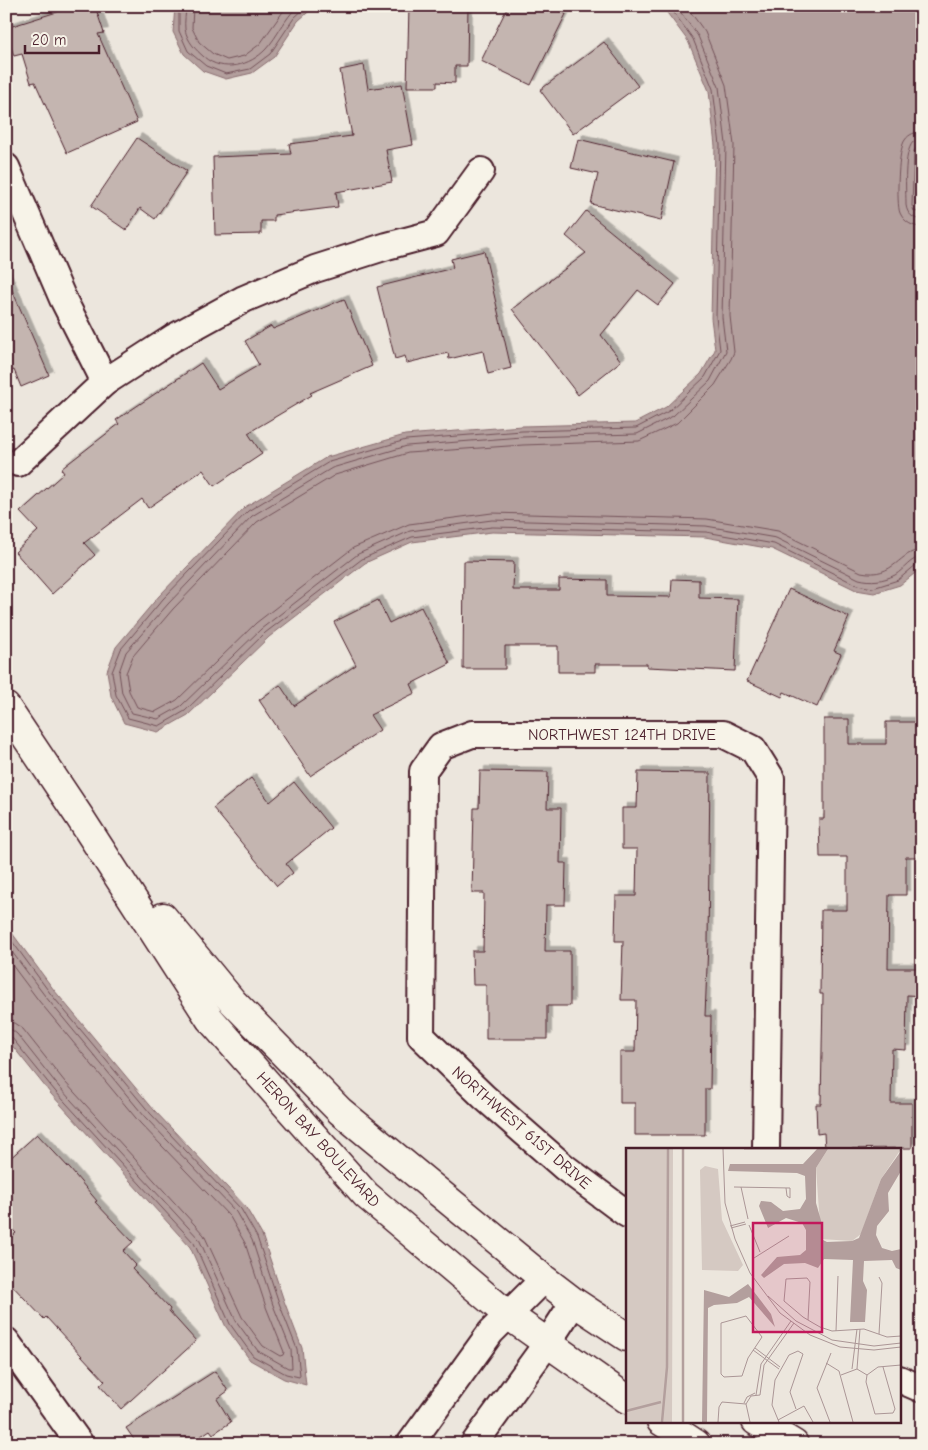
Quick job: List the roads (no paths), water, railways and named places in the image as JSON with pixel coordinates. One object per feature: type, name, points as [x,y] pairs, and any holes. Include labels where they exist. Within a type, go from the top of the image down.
[{"type":"street","points":[[6,167],[63,298],[105,382]]},
{"type":"street","points":[[18,462],[105,382],[173,338],[244,298],[315,269],[387,246],[436,233],[481,171]]},
{"type":"street","name":"HERON BAY BOULEVARD","points":[[6,708],[79,816],[210,1019],[366,1195],[508,1315],[626,1398]]},
{"type":"street","name":"NORTHWEST 124TH DRIVE","points":[[421,1036],[423,771],[440,746],[472,734],[723,734],[753,749],[771,778],[766,1148]]},
{"type":"street","name":"HERON BAY BOULEVARD","points":[[79,816],[232,1001],[340,1110],[544,1279],[574,1302],[626,1336]]},
{"type":"street","name":"NORTHWEST 61ST DRIVE","points":[[421,1036],[484,1097],[564,1167],[626,1213]]},
{"type":"street","points":[[410,1444],[491,1332],[544,1279]]},
{"type":"street","points":[[474,1444],[548,1342],[574,1302]]},
{"type":"street","points":[[6,1342],[80,1444]]},
{"type":"street","points":[[900,1379],[922,1389]]},
{"type":"street","points":[[663,1422],[696,1444]]},
{"type":"street","points":[[758,1422],[794,1444]]},
{"type":"water","points":[[175,6],[315,6],[298,21],[274,57],[252,73],[226,79],[203,71],[184,54],[173,32]]},
{"type":"water","points":[[662,6],[922,6],[922,126],[917,206],[922,210],[922,556],[919,570],[900,585],[874,593],[856,590],[772,549],[705,537],[492,532],[412,542],[365,563],[269,637],[188,715],[158,732],[124,723],[111,696],[107,671],[116,647],[159,596],[245,507],[327,457],[405,435],[522,426],[635,423],[666,407],[701,374],[715,350],[711,318],[715,146],[709,91],[688,41]]},
{"type":"water","points":[[6,920],[12,933],[54,990],[154,1110],[245,1206],[262,1235],[302,1348],[306,1385],[284,1379],[250,1360],[226,1327],[190,1247],[51,1094],[6,1038]]}]
